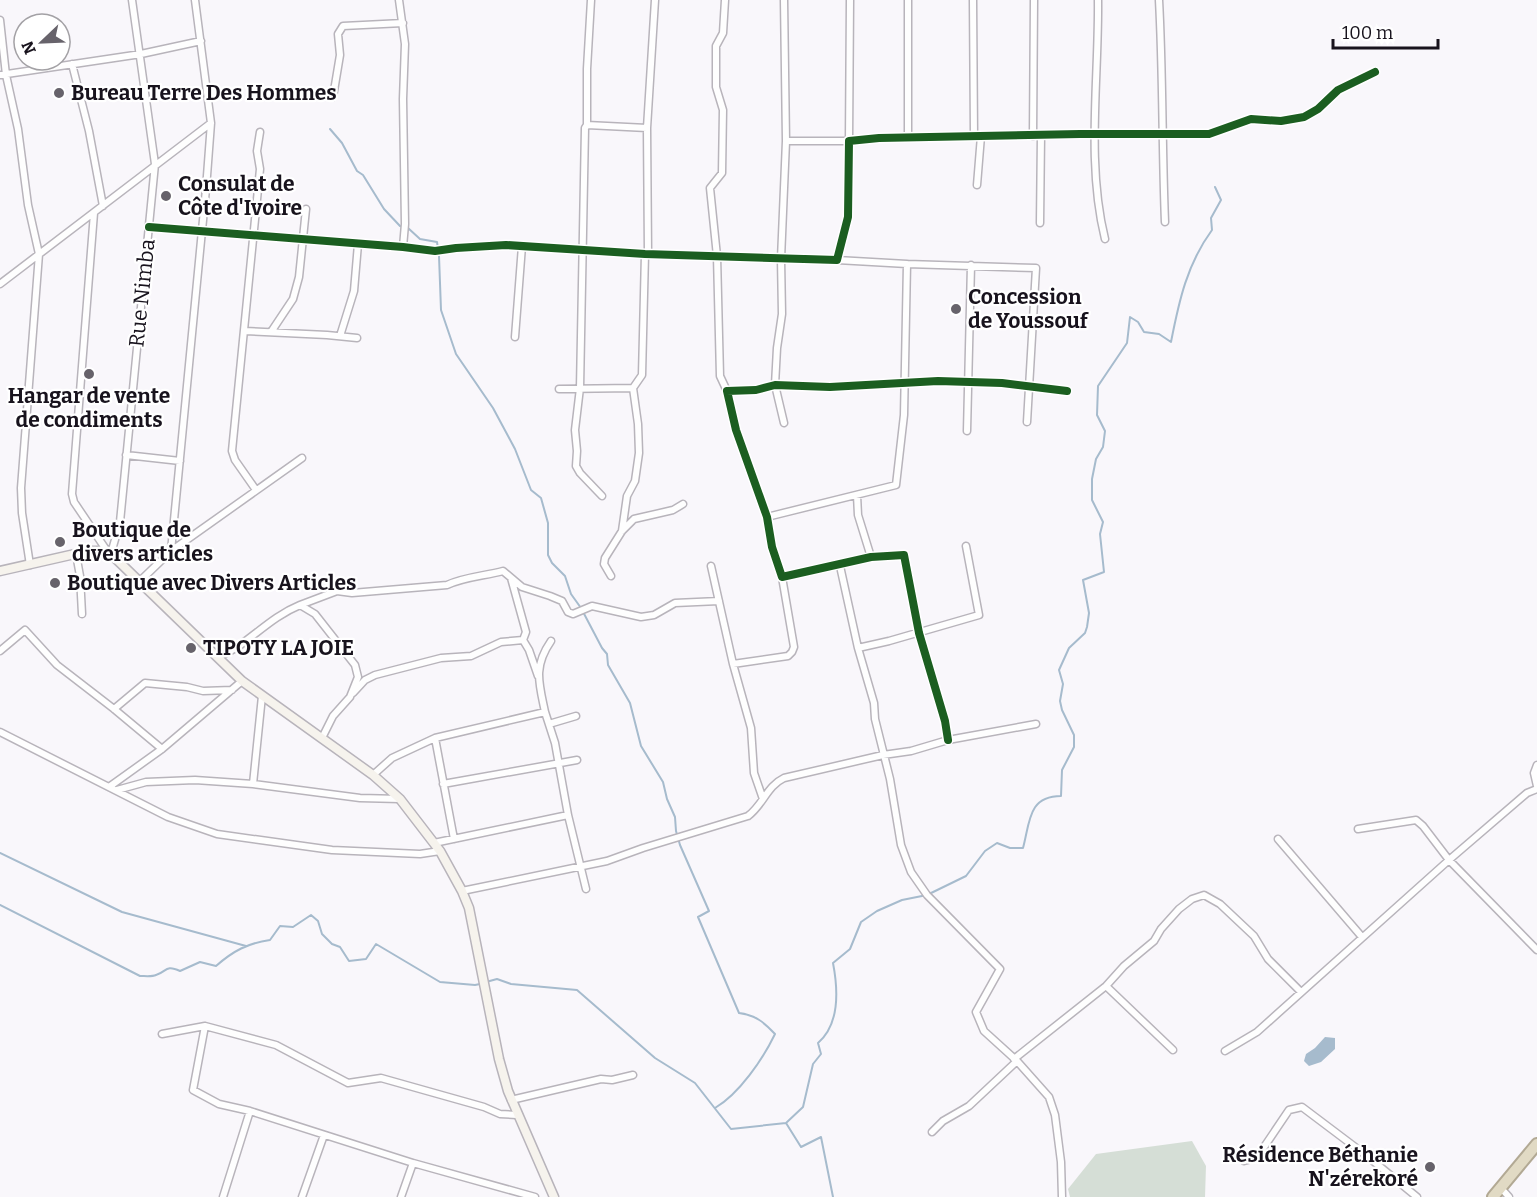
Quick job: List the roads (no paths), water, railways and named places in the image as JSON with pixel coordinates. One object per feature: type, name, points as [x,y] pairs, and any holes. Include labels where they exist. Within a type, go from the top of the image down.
[{"type":"highway","points":[[1492,1197],[1537,1144]]},
{"type":"street","name":"Rue Nimba","points":[[110,553],[120,522],[155,164],[132,0]]},
{"type":"street","points":[[171,551],[211,123],[195,0]]},
{"type":"street","points":[[399,0],[405,44],[403,99],[405,227],[403,247]]},
{"type":"street","points":[[591,0],[587,125],[585,128],[580,388],[575,430],[576,466],[602,496]]},
{"type":"street","points":[[622,531],[627,496],[635,481],[639,453],[633,388],[642,375],[649,70],[654,42],[655,0]]},
{"type":"street","points":[[725,0],[723,33],[716,46],[716,87],[723,110],[722,173],[710,188],[717,256],[720,376],[727,391],[736,430],[767,517],[771,547],[782,577],[794,647],[788,656],[733,664]]},
{"type":"street","points":[[784,0],[786,141],[781,259],[782,314],[775,385],[784,423]]},
{"type":"street","points":[[837,260],[848,217],[850,0]]},
{"type":"street","points":[[908,0],[908,138]]},
{"type":"street","points":[[973,0],[977,185]]},
{"type":"street","points":[[1033,136],[1034,0]]},
{"type":"street","points":[[1098,0],[1095,165],[1099,212],[1106,239]]},
{"type":"street","points":[[1159,0],[1163,70],[1161,135],[1165,222]]},
{"type":"street","points":[[0,20],[3,75],[18,129],[28,205],[39,254],[21,488],[22,513],[30,565]]},
{"type":"street","points":[[333,98],[340,55],[338,34],[342,26],[403,24]]},
{"type":"street","points":[[103,206],[89,132],[72,64],[141,54],[201,41]]},
{"type":"street","points":[[3,75],[22,72]]},
{"type":"street","points":[[786,141],[1096,134],[1209,134],[1251,119],[1281,121],[1304,117],[1318,110],[1338,90],[1375,72]]},
{"type":"street","points":[[0,284],[211,123]]},
{"type":"street","points":[[587,125],[647,128]]},
{"type":"street","points":[[256,490],[232,452],[260,169],[257,151],[260,132]]},
{"type":"street","points":[[1040,223],[1041,135]]},
{"type":"street","points":[[271,332],[293,299],[299,277],[306,209]]},
{"type":"street","points":[[94,213],[72,494],[74,502],[110,553],[242,681],[373,775],[400,799],[440,851],[462,891],[468,908],[499,1059],[512,1100],[554,1197]]},
{"type":"street","points":[[149,227],[435,251],[506,244],[646,254],[1036,268],[1027,422]]},
{"type":"street","points":[[340,336],[354,291],[358,244]]},
{"type":"street","points":[[515,337],[522,246]]},
{"type":"street","points":[[767,517],[896,485],[902,445],[907,264]]},
{"type":"street","points":[[967,431],[966,382],[971,265]]},
{"type":"street","points":[[245,331],[357,338]]},
{"type":"street","points":[[727,391],[756,390],[775,385],[830,387],[904,382],[966,382],[1067,391]]},
{"type":"street","points":[[559,389],[633,388]]},
{"type":"street","points":[[126,455],[180,461]]},
{"type":"street","points":[[140,581],[171,551],[302,458]]},
{"type":"street","points":[[857,495],[858,514],[871,557]]},
{"type":"street","points":[[611,576],[604,564],[604,558],[622,531],[634,519],[673,510],[683,504]]},
{"type":"street","points":[[858,648],[920,633],[979,615],[966,546]]},
{"type":"street","points":[[0,571],[76,554],[100,551],[110,553]]},
{"type":"street","points":[[76,554],[82,614]]},
{"type":"street","points":[[782,577],[840,566],[871,557],[904,555],[920,633],[945,721],[948,740]]},
{"type":"street","points":[[711,566],[733,664],[751,728],[753,772],[763,799]]},
{"type":"street","points":[[840,566],[858,648],[874,703],[875,719],[890,778],[901,845],[911,872],[927,895],[1000,969],[976,1012],[984,1031],[1049,1097],[1061,1162],[1062,1197]]},
{"type":"street","points":[[218,657],[242,644],[276,617],[337,591],[352,593],[447,585],[460,579],[503,571],[522,587],[562,602],[568,612],[573,614],[592,606],[640,617],[654,615],[675,603],[719,601]]},
{"type":"street","points":[[511,577],[526,632],[523,640]]},
{"type":"street","points":[[300,605],[315,614],[355,665],[358,677],[350,697]]},
{"type":"street","points":[[0,651],[25,630],[57,665],[162,749]]},
{"type":"street","points":[[523,640],[538,676],[586,889]]},
{"type":"street","points":[[322,738],[333,716],[365,680],[375,675],[441,658],[471,656],[501,642],[523,640]]},
{"type":"street","points":[[538,676],[542,654],[551,641]]},
{"type":"street","points":[[109,787],[162,749],[242,681]]},
{"type":"street","points":[[114,709],[145,683],[203,691],[233,690]]},
{"type":"street","points":[[253,784],[262,696]]},
{"type":"street","points":[[373,775],[392,758],[435,738],[545,712]]},
{"type":"street","points":[[549,724],[576,716]]},
{"type":"street","points":[[462,891],[607,861],[654,844],[748,816],[756,810],[771,786],[784,778],[883,755],[911,751],[948,740],[1036,724]]},
{"type":"street","points":[[0,732],[168,817],[217,834],[333,850],[420,854],[440,851]]},
{"type":"street","points":[[435,738],[453,839]]},
{"type":"street","points":[[443,784],[577,760]]},
{"type":"street","points":[[1225,1051],[1257,1032],[1449,860],[1537,787],[1534,773],[1537,765]]},
{"type":"street","points":[[117,790],[146,782],[195,780],[253,784],[360,798],[400,799]]},
{"type":"street","points":[[434,843],[568,815]]},
{"type":"street","points":[[1358,830],[1416,820],[1449,860],[1537,950]]},
{"type":"street","points":[[1278,839],[1362,937]]},
{"type":"street","points":[[932,1132],[943,1121],[969,1106],[1015,1060],[1106,986],[1124,966],[1154,941],[1161,929],[1179,909],[1204,895],[1220,904],[1254,936],[1268,959],[1301,992]]},
{"type":"street","points":[[1106,986],[1173,1050]]},
{"type":"street","points":[[162,1034],[205,1026],[276,1045],[348,1083],[381,1078],[484,1107],[500,1114],[518,1115]]},
{"type":"street","points":[[205,1026],[193,1090],[219,1104],[413,1164],[535,1197]]},
{"type":"street","points":[[512,1100],[601,1079],[612,1080],[633,1075]]},
{"type":"street","points":[[1240,1155],[1244,1161],[1256,1158],[1289,1110],[1302,1107],[1417,1197]]},
{"type":"street","points":[[223,1197],[250,1112]]},
{"type":"street","points":[[302,1197],[324,1135]]},
{"type":"street","points":[[401,1197],[413,1164]]},
{"type":"street","points":[[1501,1188],[1509,1197]]},
{"type":"water","points":[[1325,1037],[1335,1038],[1335,1049],[1321,1062],[1309,1066],[1304,1061],[1306,1054]]},
{"type":"waterway","points":[[330,129],[342,143],[357,171],[363,175],[384,209],[400,226],[408,228],[420,239],[437,242],[441,310],[456,354],[493,408],[515,449],[531,490],[541,498],[548,523],[548,555],[552,563],[565,576],[571,594],[607,654],[608,665],[630,703],[641,746],[663,782],[675,817],[680,845],[709,911],[698,917],[739,1013],[759,1020],[775,1034],[750,1075],[733,1094],[715,1108]]},
{"type":"waterway","points":[[786,1123],[803,1107],[813,1064],[821,1054],[818,1043],[825,1035],[834,1016],[836,984],[833,963],[850,949],[861,922],[877,911],[902,900],[927,895],[966,876],[985,851],[997,843],[1010,848],[1023,848],[1029,820],[1036,806],[1042,800],[1061,796],[1062,770],[1074,747],[1074,735],[1062,710],[1060,701],[1063,684],[1059,670],[1069,648],[1085,633],[1087,627],[1089,613],[1083,580],[1104,572],[1100,534],[1103,522],[1092,500],[1092,479],[1096,459],[1103,447],[1105,431],[1097,415],[1098,386],[1127,343],[1130,317],[1138,322],[1144,332],[1159,334],[1171,342],[1185,283],[1196,256],[1212,230],[1211,218],[1221,200],[1215,187]]},
{"type":"waterway","points":[[0,853],[122,912],[246,946]]},
{"type":"waterway","points":[[0,905],[140,976],[154,976],[169,968],[180,971],[200,962],[216,966],[241,948],[270,940],[280,926],[293,927],[311,915],[318,921],[322,934],[332,944],[340,947],[349,961],[366,959],[376,944],[440,982],[480,984]]},
{"type":"waterway","points":[[486,982],[497,979],[511,984],[577,990],[655,1058],[695,1083],[731,1129],[786,1123],[801,1147],[821,1137],[833,1197]]},
{"type":"place","name":"Bureau Terre Des Hommes","points":[[59,93]]},
{"type":"place","name":"Consulat de Côte d'Ivoire","points":[[166,196]]},
{"type":"place","name":"Concession de Youssouf","points":[[956,309]]},
{"type":"place","name":"Hangar de vente de condiments","points":[[89,374]]},
{"type":"place","name":"Boutique de divers articles","points":[[60,542]]},
{"type":"place","name":"Boutique avec Divers Articles","points":[[55,583]]},
{"type":"place","name":"TIPOTY LA JOIE","points":[[191,648]]},
{"type":"place","name":"Résidence Béthanie N'zérekoré","points":[[1430,1167]]}]
